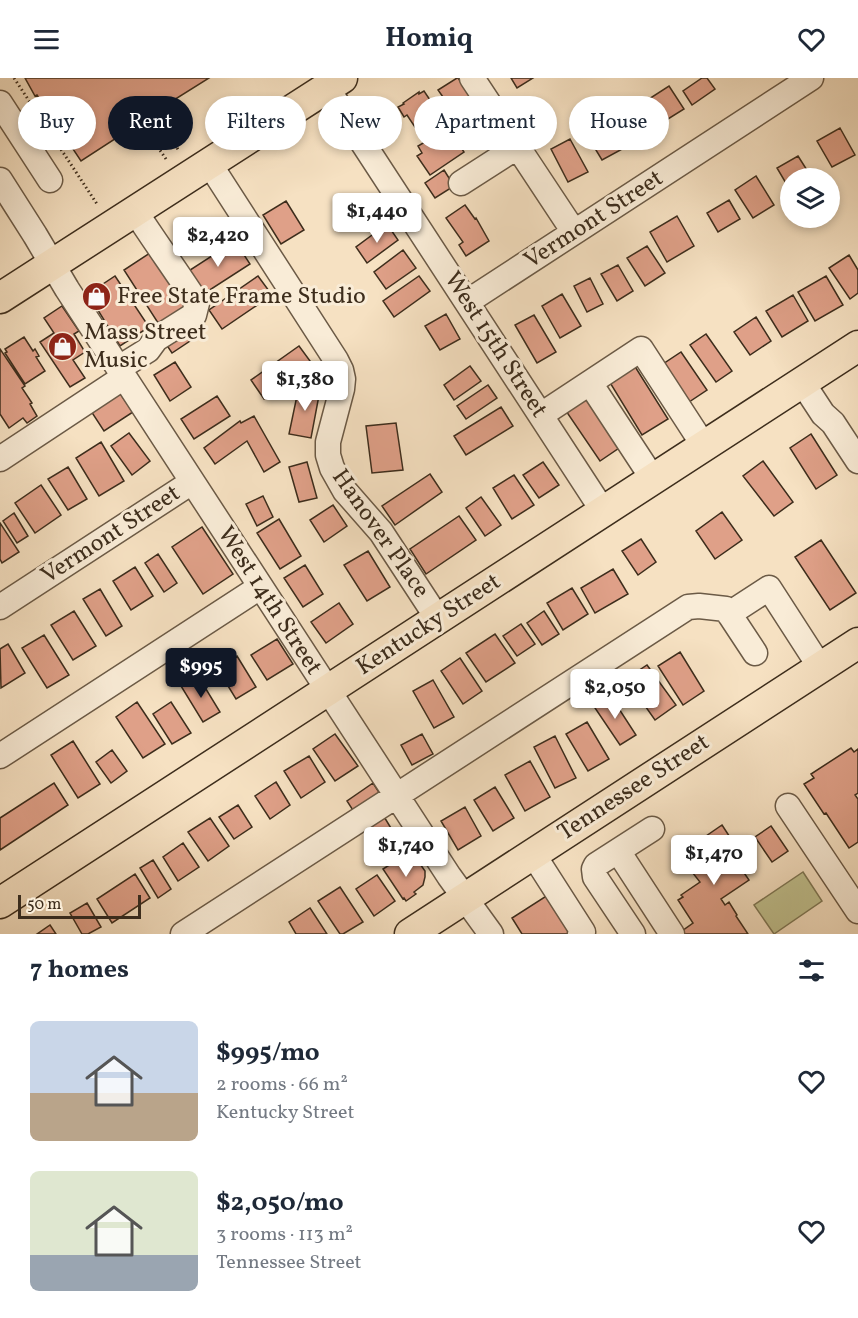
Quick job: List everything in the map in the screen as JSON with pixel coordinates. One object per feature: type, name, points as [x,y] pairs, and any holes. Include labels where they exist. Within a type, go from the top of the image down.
[{"type":"main road","points":[[0,298],[209,164],[323,85]]},
{"type":"main road","name":"Kentucky Street","points":[[0,903],[858,346]]},
{"type":"main road","name":"Tennessee Street","points":[[410,934],[820,667],[856,648]]},
{"type":"street","points":[[472,78],[484,96]]},
{"type":"street","name":"Vermont Street","points":[[467,302],[811,78]]},
{"type":"street","name":"West 15th Street","points":[[323,85],[603,512]]},
{"type":"street","points":[[1,105],[50,180]]},
{"type":"street","points":[[461,183],[512,150]]},
{"type":"street","points":[[519,150],[574,232]]},
{"type":"street","name":"Hanover Place","points":[[209,164],[341,370],[342,389],[328,442],[328,455],[332,468],[345,490],[381,532],[438,619]]},
{"type":"street","name":"West 14th Street","points":[[0,180],[328,691],[449,876],[491,934]]},
{"type":"street","points":[[0,459],[122,373],[148,350],[156,339],[194,315],[197,303],[135,211]]},
{"type":"street","points":[[541,415],[641,348],[704,446]]},
{"type":"street","points":[[802,382],[858,461]]},
{"type":"street","points":[[590,383],[653,479]]},
{"type":"street","name":"Vermont Street","points":[[0,607],[192,482]]},
{"type":"street","points":[[0,756],[260,586]]},
{"type":"street","points":[[729,614],[769,588],[820,667]]},
{"type":"street","points":[[183,934],[688,607],[726,609],[754,653]]},
{"type":"street","points":[[788,806],[856,901]]},
{"type":"street","points":[[633,934],[596,877],[594,869],[596,865],[652,829]]},
{"type":"street","points":[[618,851],[672,934]]},
{"type":"street","points":[[532,854],[583,932],[580,934]]},
{"type":"path","points":[[14,78],[97,204]]},
{"type":"path","points":[[160,150],[166,159]]},
{"type":"green space","points":[[803,872],[822,901],[774,934],[754,905]]},
{"type":"building","points":[[25,78],[209,78],[180,96],[108,96],[108,143],[81,161],[74,150],[96,150],[96,96],[35,96]]},
{"type":"building","points":[[458,78],[471,96],[442,96],[438,90]]},
{"type":"building","points":[[511,78],[533,78],[517,88]]},
{"type":"building","points":[[702,78],[707,78],[715,89],[692,105],[683,91]]},
{"type":"building","points":[[669,86],[684,109],[669,118],[669,96],[654,96]]},
{"type":"building","points":[[424,91],[427,96],[414,96],[414,126],[407,115],[404,117],[402,114],[402,105],[419,92],[419,94]]},
{"type":"building","points":[[840,128],[855,155],[832,167],[817,141]]},
{"type":"building","points":[[569,140],[569,150],[576,150],[588,172],[568,182],[552,150],[557,150],[557,146]]},
{"type":"building","points":[[420,150],[463,150],[464,152],[430,175],[417,156],[422,153]]},
{"type":"building","points":[[596,150],[620,150],[602,160]]},
{"type":"building","points":[[798,156],[806,168],[780,168],[780,173],[777,168]]},
{"type":"building","points":[[444,170],[454,186],[435,198],[425,183]]},
{"type":"building","points":[[756,176],[774,205],[753,218],[735,190]]},
{"type":"building","points":[[729,200],[740,219],[718,232],[707,213]]},
{"type":"building","points":[[286,201],[304,230],[281,244],[263,215]]},
{"type":"building","points":[[465,205],[476,218],[489,241],[466,256],[459,245],[463,242],[446,218]]},
{"type":"building","points":[[677,216],[694,246],[667,262],[650,232]]},
{"type":"building","points":[[387,224],[398,240],[367,263],[356,247]]},
{"type":"building","points":[[235,241],[250,264],[202,295],[187,272]]},
{"type":"building","points":[[647,246],[665,273],[645,286],[627,258]]},
{"type":"building","points":[[403,250],[416,268],[386,289],[374,272]]},
{"type":"building","points":[[153,251],[189,307],[160,326],[124,270]]},
{"type":"building","points":[[849,255],[858,270],[858,293],[850,299],[829,268]]},
{"type":"building","points":[[618,265],[633,291],[617,301],[601,274]]},
{"type":"building","points":[[115,276],[149,327],[120,346],[88,294]]},
{"type":"building","points":[[258,276],[272,295],[222,329],[209,310]]},
{"type":"building","points":[[419,276],[430,291],[394,317],[383,301]]},
{"type":"building","points":[[826,276],[843,305],[815,321],[798,292]]},
{"type":"building","points":[[590,278],[603,304],[587,312],[574,286]]},
{"type":"building","points":[[562,294],[581,326],[560,338],[542,306]]},
{"type":"building","points":[[793,295],[808,321],[782,337],[766,311]]},
{"type":"building","name":"Mass Street Music","points":[[62,306],[79,331],[74,334],[85,352],[73,360],[85,378],[70,387],[40,342],[54,333],[44,318]]},
{"type":"building","points":[[446,314],[460,339],[440,350],[425,326]]},
{"type":"building","points":[[534,315],[556,352],[537,363],[515,325]]},
{"type":"building","points":[[756,317],[771,341],[750,355],[734,332]]},
{"type":"building","points":[[194,321],[202,333],[172,353],[164,341]]},
{"type":"building","points":[[706,334],[732,371],[716,382],[690,345]]},
{"type":"building","points":[[24,337],[33,351],[35,349],[39,356],[36,357],[45,371],[25,384],[5,353],[7,352],[5,349]]},
{"type":"building","points":[[299,346],[313,365],[264,399],[251,380]]},
{"type":"building","points":[[0,349],[25,386],[22,388],[37,416],[27,423],[23,418],[9,428],[0,414]]},
{"type":"building","points":[[681,352],[707,390],[689,402],[663,364]]},
{"type":"building","points":[[175,362],[191,387],[170,401],[154,375]]},
{"type":"building","points":[[634,365],[668,419],[642,435],[609,381]]},
{"type":"building","points":[[470,366],[481,381],[454,400],[444,385]]},
{"type":"building","points":[[488,385],[497,398],[466,419],[457,406]]},
{"type":"building","points":[[299,386],[320,390],[311,438],[289,434]]},
{"type":"building","points":[[117,389],[133,412],[104,431],[89,408]]},
{"type":"building","points":[[586,393],[622,446],[600,461],[564,408]]},
{"type":"building","points":[[217,396],[230,416],[194,439],[181,419]]},
{"type":"building","points":[[501,407],[513,426],[466,455],[454,436]]},
{"type":"building","points":[[254,416],[280,462],[264,472],[247,441],[215,464],[204,448],[240,421],[241,423]]},
{"type":"building","points":[[396,423],[403,470],[372,473],[366,426]]},
{"type":"building","points":[[129,433],[150,461],[132,475],[111,446]]},
{"type":"building","points":[[811,434],[837,475],[816,489],[790,448]]},
{"type":"building","points":[[101,442],[124,481],[99,496],[76,458]]},
{"type":"building","points":[[763,461],[793,502],[774,516],[743,476]]},
{"type":"building","points":[[307,462],[317,498],[299,502],[289,467]]},
{"type":"building","points":[[543,462],[559,485],[539,498],[523,475]]},
{"type":"building","points":[[68,467],[87,499],[68,510],[48,479]]},
{"type":"building","points":[[430,474],[442,492],[395,525],[382,506]]},
{"type":"building","points":[[514,475],[534,505],[512,519],[493,488]]},
{"type":"building","points":[[41,485],[61,515],[35,533],[15,503]]},
{"type":"building","points":[[263,496],[273,517],[257,526],[246,504]]},
{"type":"building","points":[[481,497],[501,525],[485,536],[466,508]]},
{"type":"building","points":[[333,505],[347,526],[324,542],[310,520]]},
{"type":"building","points":[[722,512],[742,540],[715,559],[696,531]]},
{"type":"building","points":[[14,513],[28,536],[17,543],[3,521]]},
{"type":"building","points":[[459,516],[476,540],[426,574],[410,549]]},
{"type":"building","points":[[279,519],[301,556],[280,569],[257,533]]},
{"type":"building","points":[[0,523],[19,552],[2,563],[0,559]]},
{"type":"building","points":[[202,527],[233,574],[203,594],[172,547]]},
{"type":"building","points":[[641,539],[656,562],[638,575],[622,551]]},
{"type":"building","points":[[821,540],[856,593],[830,610],[795,557]]},
{"type":"building","points":[[368,551],[390,587],[367,601],[344,565]]},
{"type":"building","points":[[158,554],[177,583],[164,592],[145,563]]},
{"type":"building","points":[[305,565],[323,594],[303,607],[284,578]]},
{"type":"building","points":[[135,567],[153,596],[131,610],[113,581]]},
{"type":"building","points":[[613,569],[628,594],[595,613],[581,588]]},
{"type":"building","points":[[572,588],[588,614],[563,630],[547,603]]},
{"type":"building","points":[[100,589],[122,626],[106,636],[83,599]]},
{"type":"building","points":[[339,603],[353,624],[326,643],[311,622]]},
{"type":"building","points":[[74,611],[96,646],[73,660],[51,625]]},
{"type":"building","points":[[544,611],[559,634],[542,645],[527,623]]},
{"type":"building","points":[[521,624],[535,644],[517,656],[503,636]]},
{"type":"building","points":[[495,634],[515,663],[486,682],[466,653]]},
{"type":"building","points":[[44,635],[69,675],[47,688],[22,648]]},
{"type":"building","points":[[277,639],[293,664],[267,680],[251,655]]},
{"type":"building","points":[[8,644],[25,673],[1,688],[0,649]]},
{"type":"building","points":[[680,652],[704,691],[683,705],[658,666]]},
{"type":"building","points":[[237,656],[256,687],[236,699],[217,668]]},
{"type":"building","points":[[460,658],[482,691],[463,704],[441,671]]},
{"type":"building","points":[[647,665],[676,705],[655,720],[626,679]]},
{"type":"building","points":[[198,676],[220,712],[203,722],[181,686]]},
{"type":"building","points":[[433,680],[454,717],[434,728],[413,691]]},
{"type":"building","points":[[610,695],[636,735],[620,745],[593,705]]},
{"type":"building","points":[[137,702],[165,744],[143,758],[116,717]]},
{"type":"building","points":[[171,702],[191,733],[172,744],[153,714]]},
{"type":"building","points":[[587,722],[609,759],[588,771],[566,734]]},
{"type":"building","points":[[335,734],[358,766],[335,781],[313,749]]},
{"type":"building","points":[[422,734],[433,754],[412,765],[401,745]]},
{"type":"building","points":[[555,736],[576,778],[555,788],[534,747]]},
{"type":"building","points":[[73,741],[100,784],[78,798],[51,755]]},
{"type":"building","points":[[851,748],[854,752],[858,749],[858,793],[855,795],[858,799],[858,842],[849,848],[804,784],[814,778],[811,774]]},
{"type":"building","points":[[112,750],[127,771],[111,783],[96,762]]},
{"type":"building","points":[[309,756],[325,782],[301,798],[284,771]]},
{"type":"building","points":[[530,761],[550,797],[525,811],[505,775]]},
{"type":"building","points":[[276,782],[290,805],[270,819],[255,796]]},
{"type":"building","points":[[54,783],[68,805],[0,850],[0,818]]},
{"type":"building","points":[[373,783],[382,797],[356,815],[347,801]]},
{"type":"building","points":[[495,787],[514,818],[493,831],[474,800]]},
{"type":"building","points":[[238,805],[252,827],[234,839],[219,817]]},
{"type":"building","points":[[465,807],[481,836],[458,850],[441,821]]},
{"type":"building","points":[[383,815],[400,843],[380,855],[363,827]]},
{"type":"building","points":[[210,818],[229,846],[208,861],[188,832]]},
{"type":"building","points":[[722,825],[737,848],[734,850],[741,862],[738,864],[749,880],[721,899],[725,905],[729,902],[748,934],[684,934],[682,931],[693,923],[678,900],[683,897],[681,895],[700,882],[692,872],[695,870],[685,855],[698,846],[696,843]]},
{"type":"building","points":[[771,826],[788,851],[772,862],[755,837]]},
{"type":"building","points":[[183,843],[199,867],[178,881],[163,857]]},
{"type":"building","points":[[153,860],[171,889],[158,898],[140,868]]},
{"type":"building","points":[[397,860],[404,870],[418,861],[425,871],[423,885],[406,901],[383,869]]},
{"type":"building","points":[[135,874],[150,898],[112,923],[97,899]]},
{"type":"building","points":[[377,875],[395,901],[374,916],[356,889]]},
{"type":"building","points":[[340,887],[363,922],[343,934],[340,934],[318,901]]},
{"type":"building","points":[[551,893],[575,929],[567,934],[522,934],[512,918]]},
{"type":"building","points":[[87,903],[101,927],[88,934],[82,934],[70,913]]},
{"type":"building","points":[[310,908],[327,934],[296,934],[289,922]]},
{"type":"building","points":[[50,925],[56,934],[37,934]]},
{"type":"place","name":"Free State Frame Studio","points":[[96,297]]},
{"type":"place","name":"Mass Street Music","points":[[63,347]]}]
